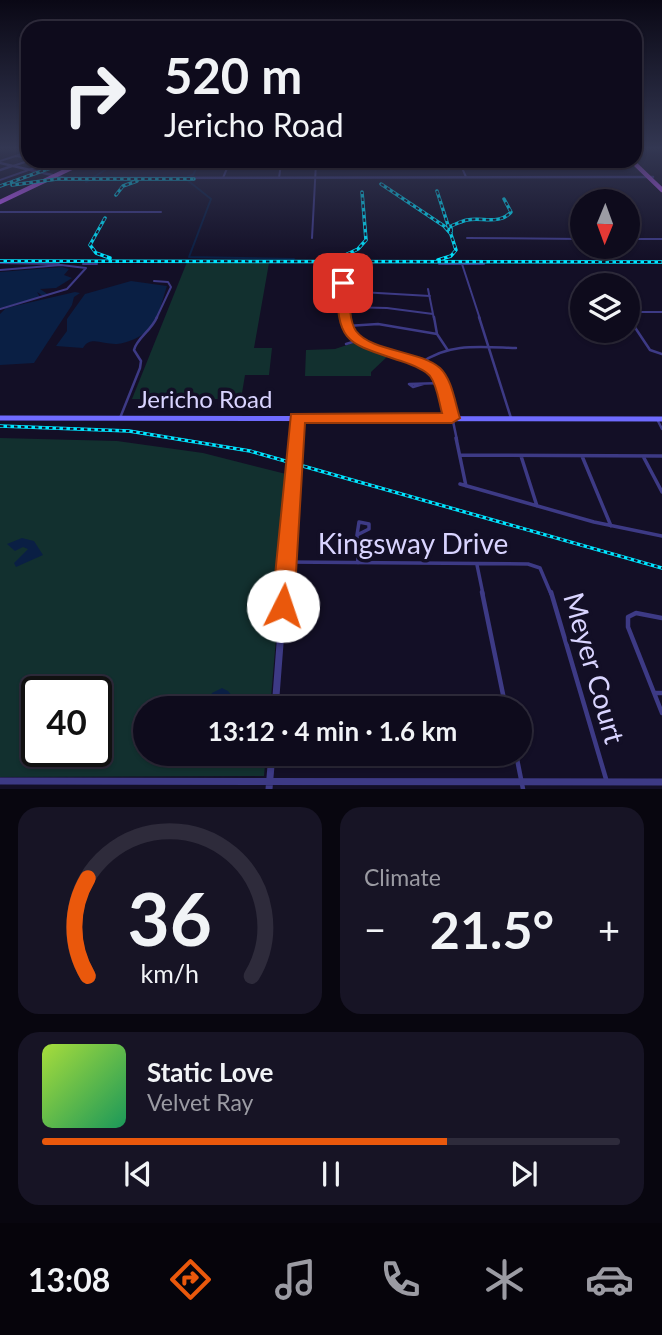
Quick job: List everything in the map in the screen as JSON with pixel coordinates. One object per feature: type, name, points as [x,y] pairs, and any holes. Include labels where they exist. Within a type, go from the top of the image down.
[{"type":"main road","points":[[0,202],[34,186]]},
{"type":"main road","name":"Jericho Road","points":[[0,418],[659,419]]},
{"type":"street","points":[[312,238],[315,186]]},
{"type":"street","points":[[0,212],[161,212]]},
{"type":"street","points":[[467,238],[570,239]]},
{"type":"street","points":[[640,239],[662,239]]},
{"type":"street","points":[[0,263],[97,264]]},
{"type":"street","points":[[439,264],[484,264]]},
{"type":"street","points":[[462,264],[511,418]]},
{"type":"street","points":[[0,270],[58,265],[86,268],[67,289],[0,309]]},
{"type":"street","points":[[120,418],[140,368],[141,360],[134,350],[135,344],[152,329],[171,288],[167,282],[154,281]]},
{"type":"street","points":[[343,283],[346,326],[357,340],[421,363],[436,373],[442,383],[452,418],[466,486]]},
{"type":"street","points":[[428,289],[437,334],[447,349]]},
{"type":"street","points":[[343,291],[430,296]]},
{"type":"street","points":[[344,307],[387,308],[433,314]]},
{"type":"street","points":[[640,312],[662,312]]},
{"type":"street","points":[[346,326],[378,324],[437,334]]},
{"type":"street","points":[[640,335],[650,350],[662,354]]},
{"type":"street","points":[[346,344],[357,340]]},
{"type":"street","points":[[421,363],[432,354],[447,349],[516,348]]},
{"type":"street","points":[[423,384],[442,383]]},
{"type":"street","points":[[276,696],[297,418]]},
{"type":"street","points":[[659,419],[662,429]]},
{"type":"street","points":[[460,455],[662,456]]},
{"type":"street","points":[[521,456],[537,506]]},
{"type":"street","points":[[582,456],[611,526]]},
{"type":"street","points":[[643,456],[662,492]]},
{"type":"street","points":[[460,484],[611,526],[662,536]]},
{"type":"street","points":[[357,536],[369,529],[369,524],[359,522],[357,536],[358,563]]},
{"type":"street","name":"Kingsway Drive","points":[[286,562],[528,564],[540,568]]},
{"type":"street","points":[[477,565],[503,696]]},
{"type":"street","name":"Meyer Court","points":[[540,568],[549,586],[606,781]]},
{"type":"street","points":[[662,618],[636,612],[628,617],[628,626],[662,713]]},
{"type":"street","points":[[654,693],[662,693]]},
{"type":"street","points":[[269,784],[271,766]]},
{"type":"street","points":[[518,766],[522,785]]},
{"type":"street","points":[[0,781],[126,785],[522,785],[606,781],[662,782]]},
{"type":"green space","points":[[187,262],[269,263],[254,348],[272,348],[269,375],[245,375],[241,399],[132,399]]},
{"type":"green space","points":[[356,342],[390,354],[371,372],[371,376],[305,376],[306,350],[335,349]]},
{"type":"green space","points":[[0,438],[117,441],[203,453],[290,475],[271,696],[133,696],[133,766],[265,766],[264,776],[0,777]]},
{"type":"water","points":[[62,267],[69,269],[64,275],[72,278],[56,288],[40,289],[49,295],[43,296],[37,292],[40,297],[0,308],[0,272]]},
{"type":"water","points":[[131,281],[167,286],[157,316],[147,331],[137,338],[121,343],[93,341],[83,348],[56,346],[67,331],[67,319],[85,294]]},
{"type":"water","points":[[80,293],[74,297],[72,305],[34,363],[0,365],[0,314],[6,308]]},
{"type":"water","points":[[22,538],[34,541],[43,555],[16,567],[14,563],[28,549],[23,547],[15,551],[7,544]]},
{"type":"water","points":[[222,688],[232,696],[211,696]]},
{"type":"waterway","points":[[195,186],[211,199],[189,257],[294,259]]},
{"type":"waterway","points":[[295,262],[312,262],[340,273],[343,281]]},
{"type":"railway","points":[[116,195],[124,186]]},
{"type":"railway","points":[[384,186],[444,226],[451,234]]},
{"type":"railway","points":[[437,191],[451,234]]},
{"type":"railway","points":[[341,257],[358,249],[366,240],[362,192]]},
{"type":"railway","points":[[451,232],[451,226],[465,220],[507,216],[511,212],[504,199]]},
{"type":"railway","points":[[105,218],[90,245],[96,253],[110,258]]},
{"type":"railway","points":[[438,260],[451,256],[456,250],[451,234]]},
{"type":"railway","points":[[0,261],[662,262]]},
{"type":"railway","points":[[0,426],[129,431],[250,451],[662,568]]},
{"type":"route","points":[[283,606],[297,418],[452,418],[449,416],[442,383],[434,371],[414,360],[363,344],[350,333],[345,321],[343,283]]}]
